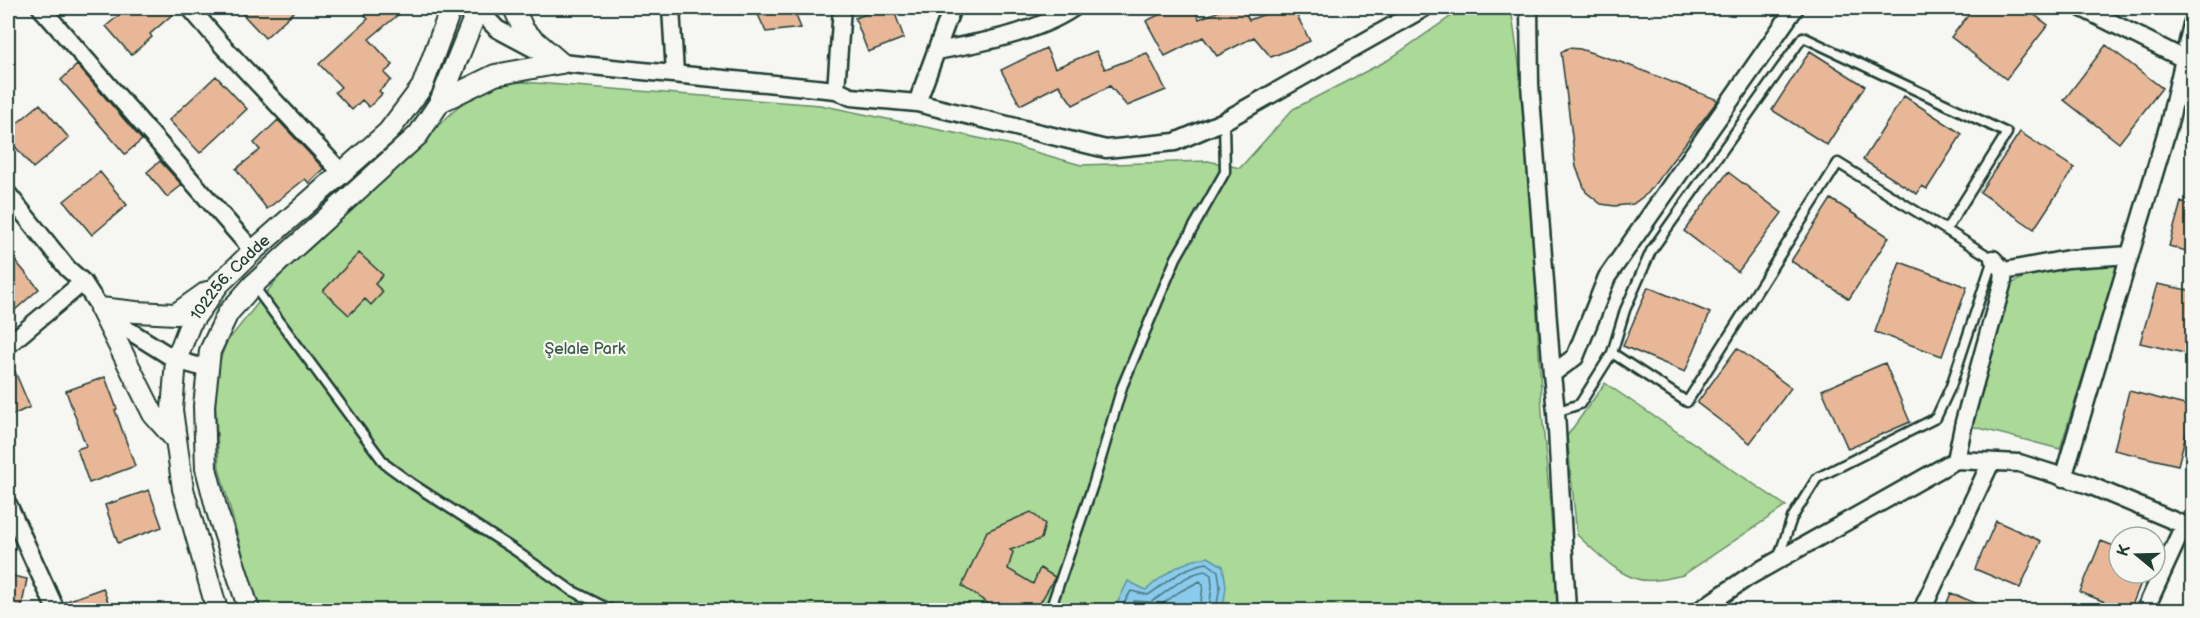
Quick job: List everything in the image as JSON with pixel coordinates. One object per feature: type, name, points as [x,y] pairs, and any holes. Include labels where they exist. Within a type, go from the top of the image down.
[{"type":"street","points":[[41,8],[253,251]]},
{"type":"street","points":[[190,8],[342,173]]},
{"type":"street","name":"102256. Cadde","points":[[217,610],[183,489],[172,410],[176,360],[190,324],[219,284],[388,132],[422,87],[451,8]]},
{"type":"street","points":[[478,8],[497,29],[561,63]]},
{"type":"street","name":"102256. Cadde","points":[[249,610],[216,511],[206,468],[204,406],[210,351],[228,313],[253,285],[418,135],[440,102],[478,8]]},
{"type":"street","points":[[514,8],[524,31],[561,63]]},
{"type":"street","points":[[670,8],[675,73]]},
{"type":"street","points":[[836,90],[842,8]]},
{"type":"street","points":[[917,103],[951,8]]},
{"type":"street","points":[[936,51],[977,44],[1055,20],[1073,8]]},
{"type":"street","points":[[440,102],[495,75],[561,63],[836,90],[851,97],[917,103],[1106,150],[1175,142],[1224,121],[1424,8]]},
{"type":"street","points":[[1529,8],[1530,84],[1556,412],[1567,610]]},
{"type":"street","points":[[1552,374],[1575,357],[1607,277],[1795,8]]},
{"type":"street","points":[[2082,8],[2188,60]]},
{"type":"street","points":[[2063,478],[2188,60],[2193,24]]},
{"type":"street","points":[[8,194],[68,269],[83,282],[100,308],[153,414],[177,442]]},
{"type":"street","points":[[1956,460],[1964,422],[2003,281],[1999,265],[2130,255]]},
{"type":"street","points":[[8,345],[83,282]]},
{"type":"street","points":[[100,308],[176,314],[219,284]]},
{"type":"street","points":[[100,308],[128,330],[176,360],[208,369]]},
{"type":"street","points":[[1700,610],[1748,577],[1777,563],[1956,460],[2019,463],[2089,485],[2188,528],[2145,610]]},
{"type":"street","points":[[1922,610],[1991,462]]},
{"type":"street","points":[[8,504],[56,610]]},
{"type":"lane","points":[[1556,412],[1580,404],[1612,353],[1625,310],[1652,251],[1803,37],[2007,133],[1946,230]]},
{"type":"lane","points":[[1050,610],[1094,482],[1122,387],[1176,258],[1225,172],[1224,121]]},
{"type":"lane","points":[[1612,353],[1687,402],[1838,164],[1999,265],[1936,418],[1817,478],[1792,518],[1777,563]]},
{"type":"lane","points":[[253,285],[385,464],[571,590],[611,610]]},
{"type":"green space","name":"Şelale Park","points":[[1463,8],[1511,8],[1527,120],[1542,412],[1559,610],[258,610],[219,468],[214,377],[226,343],[286,268],[312,247],[462,103],[485,89],[510,81],[820,105],[1007,144],[1081,165],[1208,161],[1240,168],[1293,109],[1388,60]]},
{"type":"green space","points":[[2119,261],[2060,449],[1971,426],[2011,284],[2030,274]]},
{"type":"green space","points":[[1605,383],[1786,506],[1683,575],[1660,580],[1642,580],[1621,572],[1577,535],[1567,436]]},
{"type":"water","points":[[1208,557],[1223,566],[1226,586],[1223,610],[1114,610],[1128,581],[1146,590],[1174,569],[1190,561]]},
{"type":"building","points":[[128,8],[180,8],[150,34],[152,37],[131,55],[106,26]]},
{"type":"building","points":[[237,8],[298,8],[265,38]]},
{"type":"building","points":[[359,8],[406,8],[369,39],[393,65],[384,73],[391,80],[379,91],[382,94],[369,107],[362,100],[352,110],[335,92],[341,87],[319,64],[368,19]]},
{"type":"building","points":[[755,8],[793,8],[801,28],[766,32]]},
{"type":"building","points":[[867,8],[893,8],[904,38],[868,52],[855,18],[869,13]]},
{"type":"building","points":[[1173,8],[1194,8],[1199,19],[1227,8],[1243,8],[1249,20],[1282,8],[1293,8],[1310,41],[1271,57],[1254,37],[1217,56],[1203,37],[1165,56],[1146,21]]},
{"type":"building","points":[[1974,8],[2025,8],[2048,25],[2006,79],[1951,37]]},
{"type":"building","points":[[2106,45],[2162,88],[2119,143],[2064,100]]},
{"type":"building","points":[[1046,48],[1055,68],[1096,51],[1105,69],[1147,53],[1166,90],[1127,106],[1110,86],[1073,105],[1059,85],[1020,105],[1001,70]]},
{"type":"building","points":[[1568,48],[1580,49],[1623,63],[1718,100],[1648,193],[1633,204],[1615,206],[1601,204],[1586,192],[1576,167],[1561,52]]},
{"type":"building","points":[[1810,51],[1865,86],[1827,145],[1772,110]]},
{"type":"building","points":[[77,65],[142,140],[125,154],[61,80]]},
{"type":"building","points":[[216,76],[247,109],[200,153],[169,120]]},
{"type":"building","points":[[1904,96],[1962,134],[1927,189],[1922,186],[1917,194],[1863,160]]},
{"type":"building","points":[[40,104],[69,138],[33,168],[8,138],[8,131]]},
{"type":"building","points":[[278,120],[324,169],[309,183],[305,179],[267,209],[236,169],[260,150],[254,143]]},
{"type":"building","points":[[2020,132],[2074,168],[2034,229],[1980,192]]},
{"type":"building","points":[[160,161],[182,185],[167,197],[147,172]]},
{"type":"building","points":[[100,172],[127,205],[92,235],[64,201]]},
{"type":"building","points":[[1728,172],[1782,213],[1738,272],[1684,231]]},
{"type":"building","points":[[1831,199],[1889,237],[1849,299],[1791,261]]},
{"type":"building","points":[[2181,202],[2193,206],[2193,253],[2169,246]]},
{"type":"building","points":[[8,252],[39,289],[8,316]]},
{"type":"building","points":[[359,253],[383,275],[375,284],[383,292],[371,305],[365,299],[349,315],[323,291]]},
{"type":"building","points":[[1900,262],[1967,287],[1942,356],[1875,332]]},
{"type":"building","points":[[2157,284],[2193,291],[2193,355],[2140,343]]},
{"type":"building","points":[[1648,287],[1710,313],[1685,372],[1623,346]]},
{"type":"building","points":[[1737,348],[1791,388],[1750,443],[1697,403]]},
{"type":"building","points":[[8,355],[30,407],[8,417]]},
{"type":"building","points":[[1885,363],[1910,422],[1848,449],[1822,390]]},
{"type":"building","points":[[105,377],[135,466],[89,483],[77,449],[86,446],[66,391]]},
{"type":"building","points":[[2129,391],[2193,407],[2178,465],[2114,450]]},
{"type":"building","points":[[149,490],[162,527],[118,543],[105,505]]},
{"type":"building","points":[[1031,512],[1045,524],[1041,539],[1010,550],[1013,552],[1008,569],[1033,584],[1040,568],[1055,577],[1036,610],[998,610],[962,586],[987,531]]},
{"type":"building","points":[[1996,521],[2041,541],[2020,588],[1975,569]]},
{"type":"building","points":[[2101,541],[2107,543],[2107,585],[2140,585],[2130,610],[2080,592]]},
{"type":"building","points":[[8,575],[27,579],[21,610],[8,610]]},
{"type":"building","points":[[103,588],[111,610],[66,610],[64,602]]},
{"type":"building","points":[[1951,593],[1992,610],[1944,610]]}]
